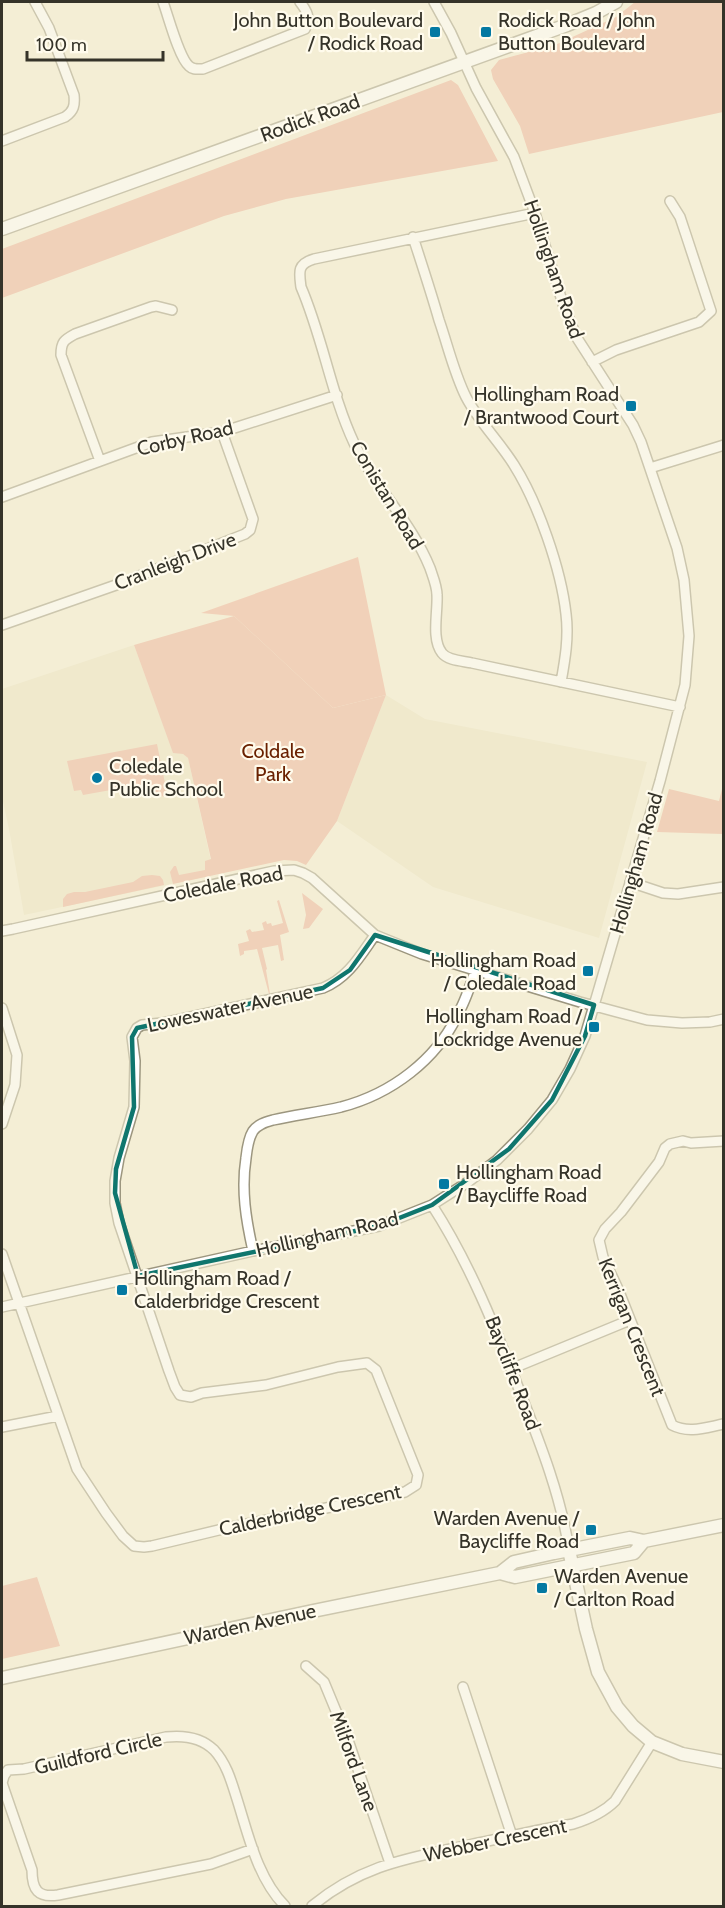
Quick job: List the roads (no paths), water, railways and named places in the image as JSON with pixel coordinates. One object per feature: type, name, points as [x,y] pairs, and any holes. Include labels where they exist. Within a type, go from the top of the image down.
[{"type":"main road","name":"Rodick Road","points":[[2,229],[583,19],[616,2]]},
{"type":"main road","name":"Warden Avenue","points":[[500,1573],[514,1562],[569,1550],[630,1538],[644,1541],[723,1525]]},
{"type":"main road","name":"Warden Avenue","points":[[2,1678],[500,1573],[515,1577],[634,1553],[644,1541]]},
{"type":"main road","points":[[569,1550],[598,1672],[603,1685],[627,1719],[652,1742],[682,1754],[723,1762]]},
{"type":"street","points":[[2,141],[66,117],[75,105],[74,95],[49,28],[35,2]]},
{"type":"street","points":[[163,2],[181,55],[189,67],[195,69],[203,69],[305,29],[308,17],[300,2]]},
{"type":"street","name":"Hollingham Road","points":[[2,1307],[253,1251],[379,1226],[432,1205],[497,1160],[528,1129],[552,1100],[585,1036],[685,686],[689,636],[687,600],[677,548],[633,425],[582,348],[572,326],[514,157],[476,88],[434,2]]},
{"type":"street","points":[[592,362],[616,350],[699,322],[711,311],[680,217],[670,201]]},
{"type":"street","name":"Conistan Road","points":[[535,213],[305,261],[301,265],[301,287],[354,443],[369,469],[413,532],[429,566],[437,592],[437,638],[442,653],[448,658],[680,707]]},
{"type":"street","points":[[413,237],[458,379],[474,411],[522,479],[538,513],[552,554],[563,590],[567,615],[565,661],[561,682]]},
{"type":"street","points":[[100,461],[61,355],[62,343],[75,334],[151,307],[172,310]]},
{"type":"street","name":"Corby Road","points":[[2,497],[152,442],[222,432],[337,395]]},
{"type":"street","name":"Cranleigh Drive","points":[[2,626],[116,585],[245,534],[250,530],[253,519],[222,432]]},
{"type":"street","points":[[650,468],[723,445]]},
{"type":"street","name":"Coledale Road","points":[[2,930],[13,930],[274,872],[294,870],[312,878],[375,935],[422,954],[647,1020],[710,1022],[723,1019]]},
{"type":"street","points":[[630,882],[663,893],[678,894],[723,887]]},
{"type":"street","name":"Loweswater Avenue","points":[[138,1276],[119,1224],[115,1193],[116,1169],[134,1107],[135,1061],[132,1037],[134,1032],[142,1025],[162,1023],[323,988],[350,970],[375,935]]},
{"type":"street","points":[[253,1251],[244,1203],[243,1177],[249,1141],[254,1129],[262,1123],[273,1120],[369,1098],[399,1083],[427,1057],[451,1028],[476,969]]},
{"type":"street","points":[[2,1008],[17,1055],[15,1085],[2,1124]]},
{"type":"street","name":"Kerrigan Crescent","points":[[723,1141],[670,1144],[665,1148],[660,1162],[602,1233],[599,1240],[600,1249],[672,1425],[682,1430],[696,1430],[723,1424]]},
{"type":"street","name":"Baycliffe Road","points":[[432,1205],[454,1241],[485,1302],[512,1369],[553,1483],[569,1550]]},
{"type":"street","points":[[2,1254],[17,1302]]},
{"type":"street","name":"Calderbridge Crescent","points":[[17,1302],[77,1469],[123,1536],[134,1546],[152,1546],[227,1528],[405,1492],[416,1485],[418,1475],[376,1370],[367,1363],[338,1367],[266,1385],[202,1393],[191,1397],[180,1395],[169,1371],[138,1276]]},
{"type":"street","points":[[512,1369],[630,1320]]},
{"type":"street","points":[[2,1427],[58,1416]]},
{"type":"street","name":"Milford Lane","points":[[306,1666],[324,1682],[348,1740],[390,1863]]},
{"type":"street","points":[[463,1687],[512,1836]]},
{"type":"street","name":"Guildford Circle","points":[[254,1849],[211,1864],[58,1895],[42,1895],[32,1878],[32,1870],[7,1799],[3,1783],[4,1776],[8,1770],[24,1769],[166,1737],[183,1735],[195,1738],[213,1749],[228,1771],[263,1875],[277,1898],[285,1906]]},
{"type":"street","name":"Webber Crescent","points":[[312,1906],[358,1875],[390,1863],[573,1824],[592,1817],[609,1808],[615,1801],[652,1742]]},
{"type":"place","name":"John Button Boulevard / Rodick Road","points":[[435,32]]},
{"type":"place","name":"Rodick Road / John Button Boulevard","points":[[486,32]]},
{"type":"place","name":"Hollingham Road / Brantwood Court","points":[[631,406]]},
{"type":"place","name":"Coledale Public School","points":[[97,778]]},
{"type":"place","name":"Hollingham Road / Coledale Road","points":[[588,971]]},
{"type":"place","name":"Hollingham Road / Lockridge Avenue","points":[[594,1027]]},
{"type":"place","name":"Hollingham Road / Baycliffe Road","points":[[444,1184]]},
{"type":"place","name":"Hollingham Road / Calderbridge Crescent","points":[[122,1290]]},
{"type":"place","name":"Warden Avenue / Baycliffe Road","points":[[591,1530]]},
{"type":"place","name":"Warden Avenue / Carlton Road","points":[[542,1588]]},
{"type":"park label","name":"Coldale Park","points":[[273,762]]}]
